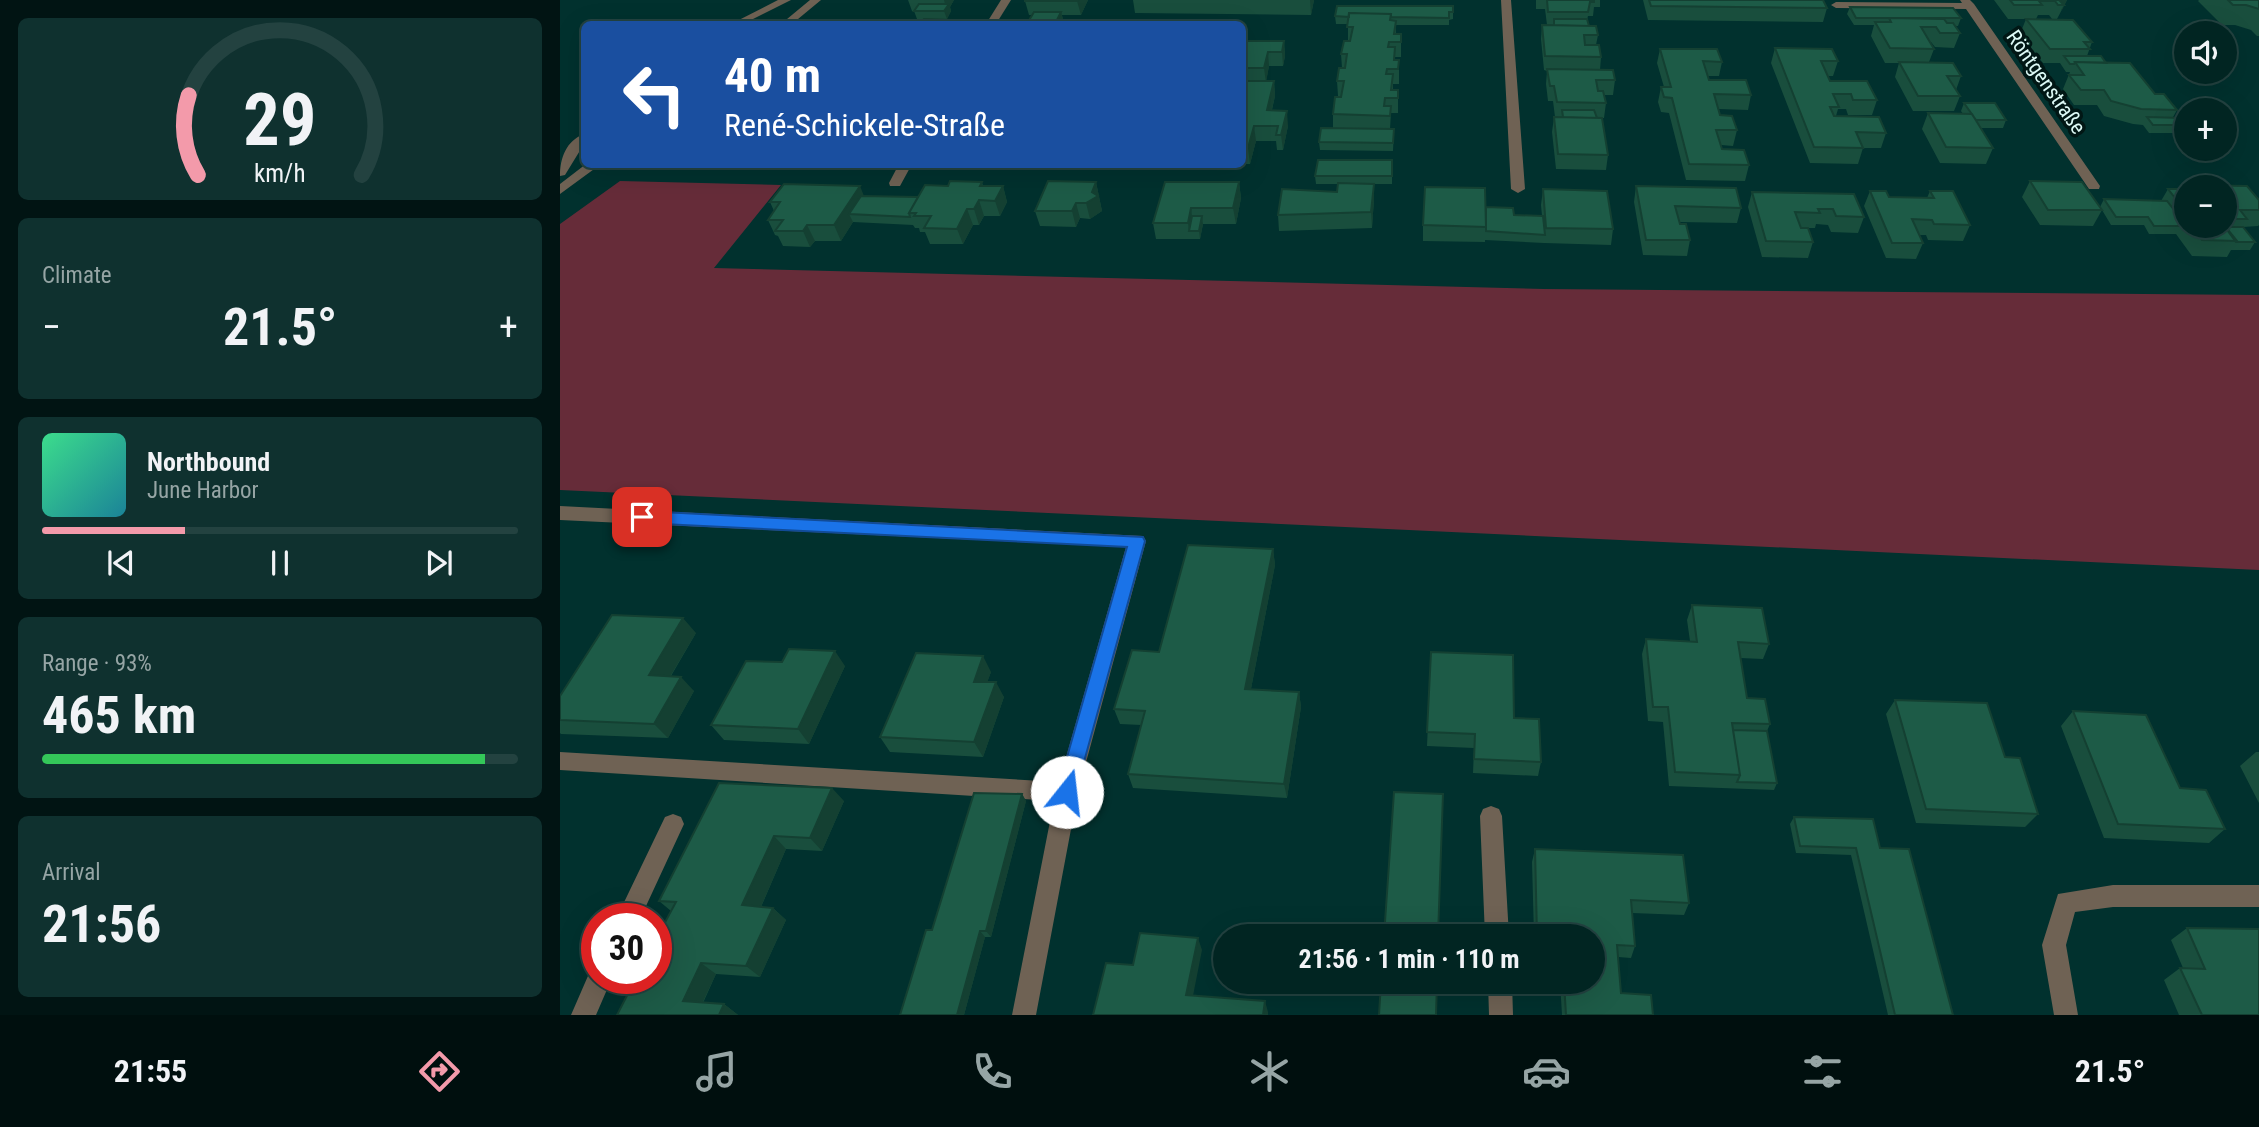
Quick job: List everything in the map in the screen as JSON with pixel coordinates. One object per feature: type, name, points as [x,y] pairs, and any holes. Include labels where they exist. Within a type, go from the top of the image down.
[{"type":"street","points":[[742,21],[786,0]]},
{"type":"street","points":[[790,21],[816,0]]},
{"type":"street","points":[[993,21],[1006,0]]},
{"type":"street","points":[[1506,0],[1518,189]]},
{"type":"street","points":[[1836,5],[1967,3]]},
{"type":"street","name":"Röntgenstraße","points":[[1967,3],[2094,187]]},
{"type":"street","points":[[560,172],[576,144],[581,140]]},
{"type":"street","points":[[560,190],[590,168]]},
{"type":"street","points":[[895,183],[904,168]]},
{"type":"street","points":[[560,513],[1137,541],[1067,792],[1024,1015]]},
{"type":"street","points":[[560,761],[1067,792]]},
{"type":"street","points":[[1491,816],[1496,924]]},
{"type":"street","points":[[636,903],[673,824]]},
{"type":"street","points":[[2066,1015],[2054,945],[2066,901],[2113,897],[2259,896]]},
{"type":"street","points":[[583,1015],[593,994]]},
{"type":"street","points":[[1501,994],[1502,1015]]},
{"type":"shaded area","points":[[620,181],[781,185],[714,268],[1544,289],[2259,295],[2259,570],[560,490],[560,224]]},
{"type":"building","points":[[1025,0],[1078,0],[1025,1]]},
{"type":"building","points":[[1547,0],[1594,2],[1590,2],[1588,12],[1548,12]]},
{"type":"building","points":[[1649,0],[1823,0],[1827,8],[1651,6]]},
{"type":"building","points":[[2010,0],[2059,0],[2064,5],[2058,5],[2055,1],[2039,1],[2042,5],[2014,5]]},
{"type":"building","points":[[2228,0],[2259,0],[2259,9],[2233,5]]},
{"type":"building","points":[[919,4],[949,4],[944,11],[914,11]]},
{"type":"building","points":[[1337,6],[1453,6],[1453,12],[1449,12],[1449,18],[1349,13],[1349,17],[1335,16]]},
{"type":"building","points":[[1850,7],[1953,8],[1961,18],[1856,18]]},
{"type":"building","points":[[1034,12],[1061,12],[1056,21],[1029,21]]},
{"type":"building","points":[[1349,13],[1391,14],[1390,20],[1396,21],[1394,34],[1401,34],[1401,42],[1389,42],[1388,47],[1395,47],[1394,60],[1399,60],[1398,69],[1387,69],[1386,74],[1393,74],[1391,90],[1398,90],[1398,98],[1385,98],[1384,106],[1391,106],[1390,116],[1333,114],[1335,97],[1341,97],[1344,81],[1337,81],[1339,68],[1345,68],[1347,54],[1341,54],[1344,41],[1350,41],[1353,27],[1347,27]]},
{"type":"building","points":[[1889,18],[1944,19],[1947,23],[1953,23],[1960,33],[1940,33],[1936,27],[1921,27],[1934,49],[1890,48],[1875,22],[1891,22]]},
{"type":"building","points":[[924,19],[951,20],[950,21],[923,21]]},
{"type":"building","points":[[1554,19],[1587,19],[1589,26],[1554,25]]},
{"type":"building","points":[[2026,19],[2073,20],[2092,42],[2084,42],[2090,49],[2050,49]]},
{"type":"building","points":[[1542,25],[1596,26],[1598,35],[1584,35],[1585,45],[1599,45],[1601,57],[1545,56]]},
{"type":"building","points":[[1246,41],[1284,41],[1282,52],[1268,52],[1264,68],[1246,68]]},
{"type":"building","points":[[1775,48],[1832,49],[1838,61],[1821,61],[1830,81],[1867,81],[1877,100],[1853,100],[1851,94],[1833,94],[1839,107],[1830,107],[1834,116],[1879,117],[1886,133],[1856,132],[1863,148],[1814,147]]},
{"type":"building","points":[[1660,49],[1717,49],[1722,62],[1703,61],[1709,80],[1746,80],[1751,95],[1714,94],[1720,115],[1732,116],[1737,130],[1716,130],[1722,149],[1744,150],[1749,165],[1689,164],[1672,98],[1664,97],[1661,87],[1671,87]]},
{"type":"building","points":[[2064,56],[2101,56],[2106,63],[2070,64]]},
{"type":"building","points":[[1899,62],[1953,63],[1961,76],[1947,76],[1960,96],[1918,96]]},
{"type":"building","points":[[2075,62],[2130,63],[2155,94],[2164,94],[2174,110],[2141,109],[2111,101],[2104,90],[2081,90],[2069,75],[2084,75]]},
{"type":"building","points":[[1547,69],[1613,70],[1615,80],[1596,80],[1598,91],[1603,91],[1606,103],[1557,102]]},
{"type":"building","points":[[1246,81],[1274,81],[1267,110],[1287,111],[1281,135],[1276,135],[1278,126],[1254,126],[1248,148]]},
{"type":"building","points":[[1964,103],[1995,103],[2006,120],[1976,120]]},
{"type":"building","points":[[1562,110],[1594,110],[1597,118],[1563,117]]},
{"type":"building","points":[[1928,113],[1972,114],[1993,148],[1946,147]]},
{"type":"building","points":[[1554,117],[1602,118],[1608,155],[1558,154]]},
{"type":"building","points":[[2147,117],[2174,118],[2174,125],[2153,125]]},
{"type":"building","points":[[1321,128],[1394,129],[1393,143],[1319,142]]},
{"type":"building","points":[[1318,160],[1392,160],[1392,176],[1315,176]]},
{"type":"building","points":[[950,181],[982,182],[980,186],[1003,186],[995,201],[979,200],[974,209],[967,209],[957,229],[924,228],[931,216],[914,216],[916,213],[909,213],[925,185],[948,186]]},
{"type":"building","points":[[1048,181],[1096,182],[1092,192],[1098,196],[1086,203],[1076,203],[1072,211],[1035,211]]},
{"type":"building","points":[[2030,181],[2082,182],[2102,210],[2048,210]]},
{"type":"building","points":[[1165,182],[1239,182],[1233,208],[1191,208],[1188,223],[1153,223]]},
{"type":"building","points":[[1338,183],[1374,184],[1371,212],[1278,215],[1282,189],[1337,192]]},
{"type":"building","points":[[784,184],[860,186],[834,225],[807,225],[803,231],[775,231],[783,220],[768,220],[780,202],[770,202]]},
{"type":"building","points":[[1636,186],[1736,188],[1741,208],[1675,206],[1680,224],[1686,224],[1690,240],[1646,240]]},
{"type":"building","points":[[2237,186],[2247,186],[2259,200],[2259,210],[2240,210],[2247,219],[2237,219]]},
{"type":"building","points":[[1425,187],[1485,188],[1486,227],[1423,225]]},
{"type":"building","points":[[1543,189],[1607,191],[1613,229],[1546,228]]},
{"type":"building","points":[[1870,191],[1886,191],[1889,197],[1934,198],[1930,191],[1953,191],[1970,225],[1934,224],[1932,220],[1912,219],[1923,243],[1892,243]]},
{"type":"building","points":[[1752,192],[1854,194],[1864,217],[1836,216],[1833,209],[1818,209],[1820,213],[1795,212],[1801,228],[1808,228],[1813,242],[1766,241]]},
{"type":"building","points":[[861,196],[918,197],[909,213],[910,217],[849,214]]},
{"type":"building","points":[[2104,199],[2167,201],[2174,210],[2174,226],[2154,226],[2148,217],[2116,217]]},
{"type":"building","points":[[1486,207],[1513,208],[1514,215],[1543,216],[1545,235],[1486,231]]},
{"type":"building","points":[[1192,216],[1202,216],[1199,231],[1189,231]]},
{"type":"building","points":[[2237,227],[2243,227],[2255,242],[2236,242],[2233,238],[2237,238]]},
{"type":"building","points":[[2200,238],[2235,238],[2237,241]]},
{"type":"building","points":[[1188,545],[1273,549],[1245,689],[1299,692],[1284,784],[1128,774],[1145,711],[1114,709],[1132,650],[1159,652]]},
{"type":"building","points":[[1692,605],[1762,608],[1769,644],[1738,642],[1747,698],[1765,699],[1770,724],[1732,723],[1740,775],[1675,772],[1668,707],[1653,707],[1646,639],[1697,642]]},
{"type":"building","points":[[612,615],[683,618],[649,675],[681,677],[654,724],[560,720],[560,696]]},
{"type":"building","points":[[789,649],[835,651],[798,729],[711,725],[746,661],[782,662]]},
{"type":"building","points":[[1431,652],[1513,655],[1514,718],[1539,719],[1541,762],[1474,759],[1475,734],[1427,732]]},
{"type":"building","points":[[916,653],[983,656],[974,682],[996,682],[974,742],[880,737]]},
{"type":"building","points":[[1895,700],[1987,703],[2005,757],[2020,758],[2038,814],[1926,809]]},
{"type":"building","points":[[2073,711],[2146,715],[2180,788],[2206,790],[2225,829],[2118,824]]},
{"type":"building","points":[[1733,730],[1767,731],[1777,783],[1737,782],[1740,775]]},
{"type":"building","points":[[719,783],[832,788],[810,838],[774,836],[742,905],[773,908],[746,966],[701,963],[683,1001],[724,1004],[719,1015],[617,1015],[628,994],[672,994],[672,909],[676,902],[659,901]]},
{"type":"building","points":[[1394,792],[1443,794],[1438,924],[1385,924]]},
{"type":"building","points":[[974,793],[1022,794],[986,931],[980,931],[957,1015],[900,1015],[926,930],[932,930]]},
{"type":"building","points":[[1794,817],[1873,819],[1880,848],[1909,849],[1953,1015],[1895,1015],[1856,848],[1800,846]]},
{"type":"building","points":[[1535,849],[1683,855],[1689,903],[1631,900],[1635,946],[1617,945],[1621,993],[1651,995],[1653,1015],[1566,1015],[1565,994],[1605,994],[1605,924],[1537,924]]},
{"type":"building","points":[[2187,928],[2259,929],[2259,1015],[2202,1015],[2180,968],[2205,969]]},
{"type":"building","points":[[1140,933],[1198,938],[1186,995],[1265,1001],[1263,1015],[1093,1015],[1106,963],[1133,965]]},
{"type":"building","points":[[1380,994],[1437,994],[1436,1015],[1379,1015]]},
{"type":"route","points":[[642,517],[1137,541],[1067,792]]}]
